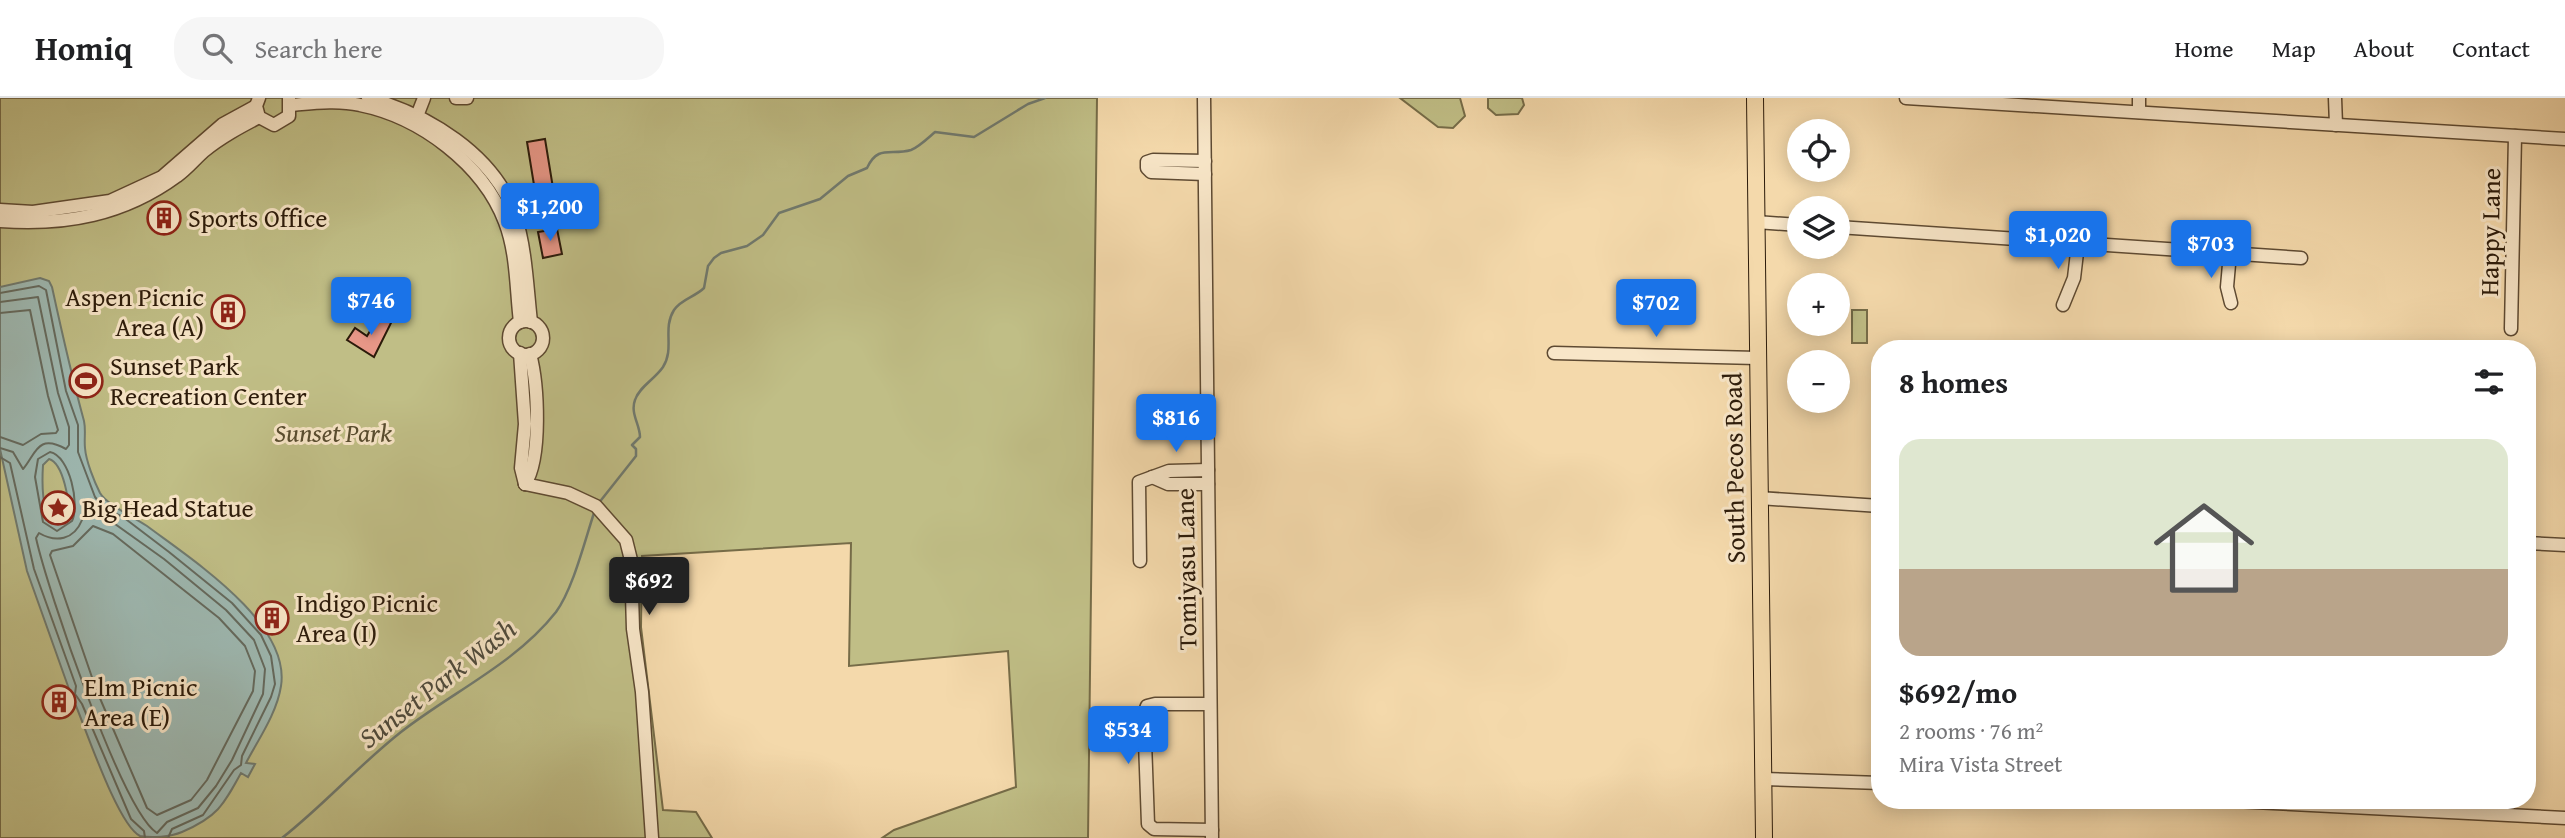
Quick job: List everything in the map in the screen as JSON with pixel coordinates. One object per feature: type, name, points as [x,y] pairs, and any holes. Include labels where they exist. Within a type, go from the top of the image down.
[{"type":"main road","name":"South Pecos Road","points":[[1755,98],[1764,838]]},
{"type":"street","points":[[368,98],[395,105],[414,120],[467,166],[494,201],[505,222],[526,322]]},
{"type":"street","points":[[414,120],[425,98]]},
{"type":"street","points":[[456,98],[467,98]]},
{"type":"street","name":"Tomiyasu Lane","points":[[1204,98],[1212,834]]},
{"type":"street","name":"Happy Lane","points":[[1906,98],[2565,139]]},
{"type":"street","points":[[2139,98],[2140,112]]},
{"type":"street","points":[[2335,98],[2336,125]]},
{"type":"street","points":[[258,107],[268,124],[280,124],[289,116],[290,102],[359,104],[414,120]]},
{"type":"street","points":[[0,210],[33,212],[75,208],[119,197],[162,177],[223,124],[258,107]]},
{"type":"street","points":[[0,221],[42,223],[88,217],[127,206],[180,174],[258,107]]},
{"type":"street","name":"Happy Lane","points":[[2511,330],[2515,136]]},
{"type":"street","points":[[1756,222],[1787,224]]},
{"type":"street","points":[[1850,228],[2301,258]]},
{"type":"street","points":[[2063,304],[2074,278],[2078,244]]},
{"type":"street","points":[[2230,253],[2227,287],[2231,303]]},
{"type":"street","points":[[526,322],[541,329],[542,335],[540,346],[525,354],[513,348],[509,338],[512,327],[526,322]]},
{"type":"street","points":[[1554,353],[1757,358]]},
{"type":"street","points":[[525,354],[525,424],[521,468],[525,484],[568,493],[596,506],[626,540],[631,560],[633,629],[642,692],[652,838]]},
{"type":"street","points":[[1140,562],[1139,482],[1169,471],[1208,470]]},
{"type":"street","points":[[1152,477],[1168,484],[1208,484]]},
{"type":"street","points":[[1759,498],[1871,505]]},
{"type":"street","points":[[2536,543],[2565,545]]},
{"type":"street","points":[[1210,704],[1147,706],[1144,714],[1144,769],[1145,811],[1148,824],[1153,830],[1212,834]]},
{"type":"street","points":[[1763,779],[1871,783]]},
{"type":"street","points":[[2390,809],[2565,818]]},
{"type":"green space","name":"Sunset Park","points":[[0,98],[1097,98],[1088,838],[882,838],[894,830],[1016,787],[1008,651],[849,666],[851,543],[642,556],[641,627],[663,810],[696,812],[712,838],[0,838]]},
{"type":"green space","points":[[1400,98],[1460,98],[1465,116],[1453,128],[1438,127]]},
{"type":"green space","points":[[1488,98],[1522,98],[1524,105],[1518,114],[1496,115],[1488,108]]},
{"type":"green space","points":[[1852,310],[1867,310],[1867,343],[1852,343]]},
{"type":"water","points":[[40,278],[49,281],[52,287],[84,421],[87,459],[100,493],[188,556],[234,595],[255,616],[270,639],[280,662],[279,696],[246,763],[255,764],[248,777],[241,773],[218,809],[194,827],[177,834],[161,837],[140,836],[122,815],[76,706],[67,692],[69,689],[27,571],[0,449],[0,287]],"holes":[[[49,459],[62,475],[68,503],[67,517],[56,524],[51,520],[45,506],[43,489],[43,465]]]},
{"type":"building","points":[[545,139],[553,188],[535,191],[527,142]]},
{"type":"building","points":[[557,229],[562,254],[543,258],[538,232]]},
{"type":"building","name":"Aspen Picnic Area (A)","points":[[228,300],[236,304],[240,312],[236,320],[228,324],[220,320],[216,312],[220,304]]},
{"type":"building","points":[[379,316],[391,323],[374,357],[347,340],[355,328],[367,336]]},
{"type":"building","name":"Elm Picnic Area (E)","points":[[63,690],[71,708],[55,715],[48,696]]},
{"type":"waterway","name":"Sunset Park Wash","points":[[598,504],[636,456],[636,449],[632,445],[640,437],[634,405],[637,395],[660,371],[666,360],[669,324],[674,310],[704,288],[708,266],[714,258],[721,253],[747,246],[763,235],[779,213],[820,199],[848,176],[867,168],[880,153],[911,150],[935,132],[974,137],[1028,104],[1045,98]]},
{"type":"waterway","name":"Sunset Park Wash","points":[[282,838],[401,732],[502,662],[540,630],[556,612],[568,591],[594,513]]},
{"type":"place","name":"Sports Office","points":[[164,218]]},
{"type":"place","name":"Aspen Picnic Area (A)","points":[[228,312]]},
{"type":"place","name":"Sunset Park Recreation Center","points":[[86,381]]},
{"type":"place","name":"Big Head Statue","points":[[58,508]]},
{"type":"place","name":"Indigo Picnic Area (I)","points":[[272,618]]},
{"type":"place","name":"Elm Picnic Area (E)","points":[[59,702]]}]
